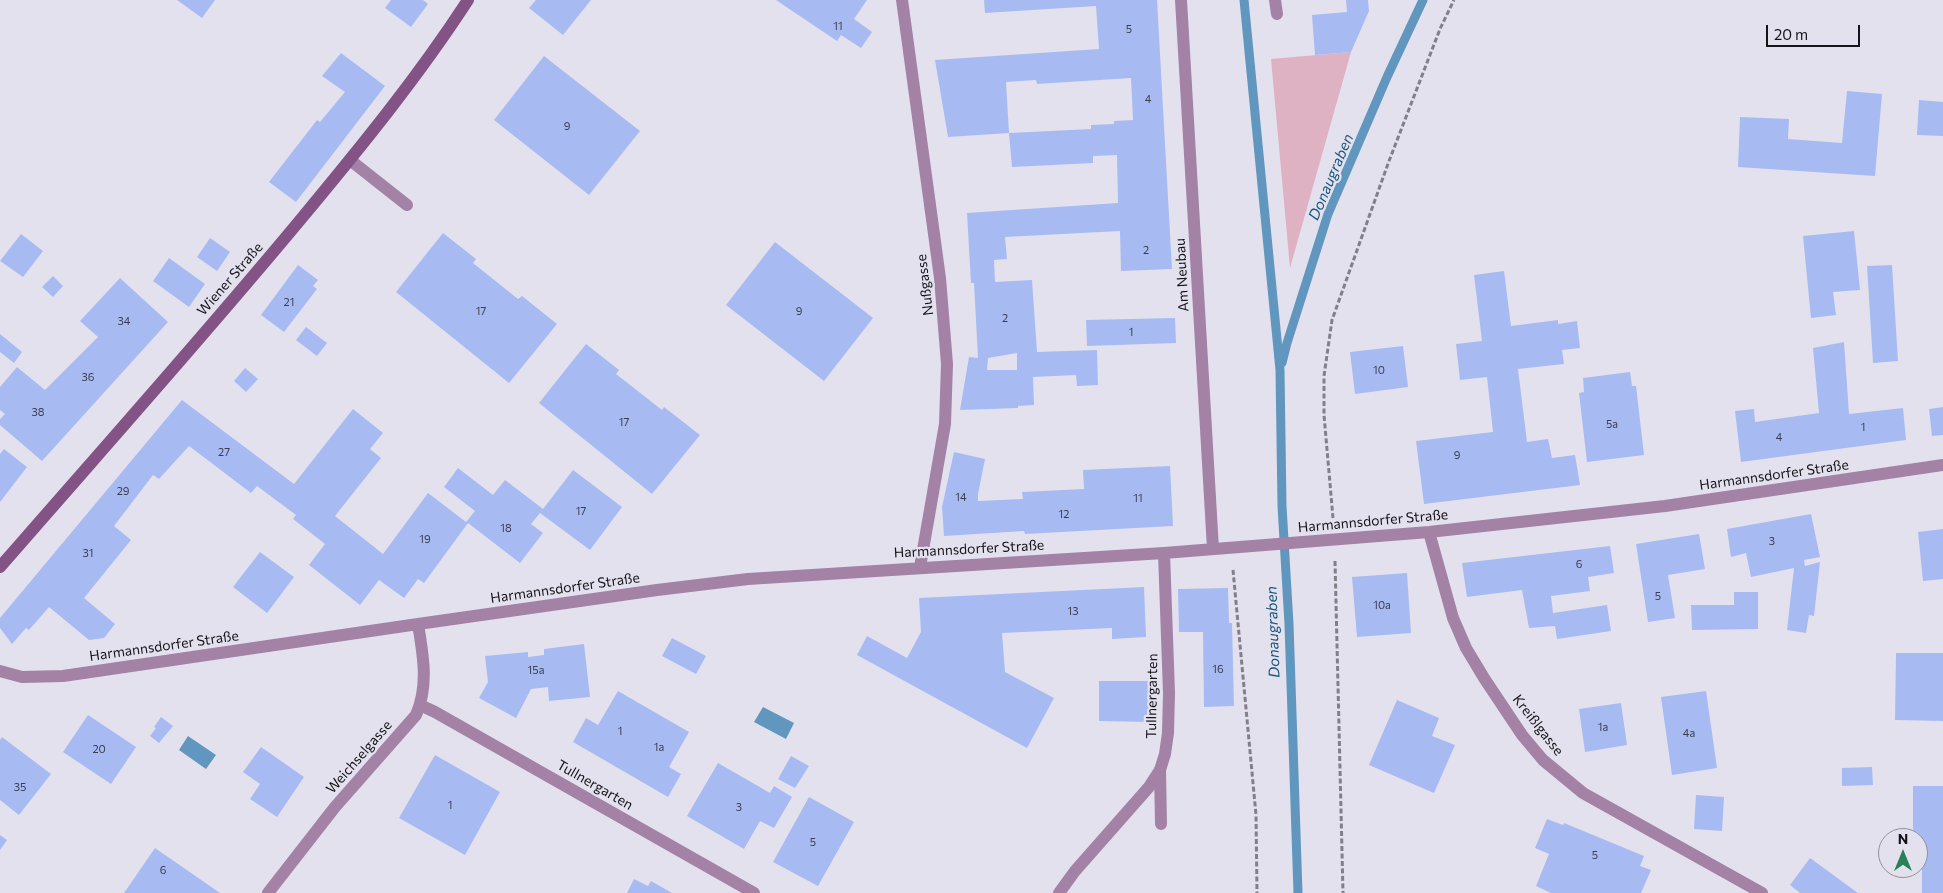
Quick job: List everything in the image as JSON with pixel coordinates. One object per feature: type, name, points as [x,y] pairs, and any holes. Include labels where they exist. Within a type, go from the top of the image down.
[{"type":"street","name":"Wiener Straße","points":[[0,567],[263,265],[350,160],[427,61],[468,0]]},
{"type":"street","name":"Nußgasse","points":[[902,0],[940,278],[947,364],[945,424],[920,567]]},
{"type":"street","name":"Am Neubau","points":[[1181,0],[1213,549]]},
{"type":"street","points":[[1275,0],[1276,14]]},
{"type":"street","points":[[350,160],[407,205]]},
{"type":"street","name":"Harmannsdorfer Straße","points":[[0,671],[22,677],[63,676],[657,590],[748,579],[1164,553],[1429,532],[1665,506],[1943,465]]},
{"type":"street","name":"Kreißlgasse","points":[[1429,532],[1453,618],[1466,648],[1522,735],[1543,760],[1583,793],[1762,893]]},
{"type":"street","name":"Tullnergarten","points":[[1059,893],[1075,871],[1149,788],[1160,770],[1165,754],[1168,732],[1169,693],[1164,553]]},
{"type":"street","name":"Weichselgasse","points":[[268,893],[334,807],[416,715],[420,705],[424,681],[424,659],[418,624]]},
{"type":"street","name":"Tullnergarten","points":[[420,705],[754,893]]},
{"type":"street","points":[[1160,770],[1161,824]]},
{"type":"path","points":[[1343,893],[1334,539],[1324,415],[1324,376],[1332,320],[1389,161],[1440,29],[1454,0]]},
{"type":"path","points":[[1235,547],[1256,815],[1257,893]]},
{"type":"shaded area","points":[[1351,52],[1290,268],[1271,59]]},
{"type":"water","points":[[763,707],[794,723],[786,739],[754,722]]},
{"type":"water","points":[[188,736],[216,755],[206,769],[179,750]]},
{"type":"building","points":[[177,0],[215,0],[202,18]]},
{"type":"building","points":[[391,0],[423,0],[428,4],[411,27],[385,8]]},
{"type":"building","points":[[536,0],[591,0],[563,35],[529,8]]},
{"type":"building","points":[[776,0],[867,0],[854,19],[872,32],[861,48],[841,35],[837,41]]},
{"type":"building","points":[[984,0],[1157,0],[1172,269],[1121,271],[1120,231],[1005,237],[1007,259],[994,260],[995,282],[1032,280],[1037,352],[1097,350],[1098,385],[1077,386],[1076,375],[1033,377],[1034,405],[1018,406],[1018,408],[960,410],[969,357],[978,358],[974,283],[971,283],[967,213],[1118,203],[1117,155],[1093,156],[1093,163],[1012,167],[1009,133],[948,137],[935,60],[1099,49],[1096,6],[985,13]],"holes":[[[1131,78],[1133,120],[1114,121],[1114,124],[1091,125],[1091,129],[1009,133],[1006,82],[1036,80],[1037,84]],[[1017,353],[1017,370],[987,370],[988,358]]]},
{"type":"building","points":[[1346,0],[1368,0],[1369,11],[1351,52],[1315,55],[1312,15],[1347,12]]},
{"type":"building","points":[[341,53],[385,86],[296,202],[269,182],[317,120],[320,122],[345,92],[322,76]]},
{"type":"building","points":[[544,56],[640,131],[589,195],[494,120]]},
{"type":"building","points":[[1847,91],[1882,94],[1875,176],[1738,167],[1740,117],[1789,119],[1788,139],[1842,143]]},
{"type":"building","points":[[1919,100],[1943,102],[1943,136],[1917,135]]},
{"type":"building","points":[[1854,231],[1860,290],[1833,292],[1836,315],[1811,318],[1803,236]]},
{"type":"building","points":[[443,233],[476,259],[473,263],[518,299],[522,296],[557,324],[509,383],[396,292]]},
{"type":"building","points":[[21,234],[43,251],[23,277],[0,261]]},
{"type":"building","points":[[210,238],[230,252],[217,271],[197,257]]},
{"type":"building","points":[[775,242],[873,318],[824,381],[726,305]]},
{"type":"building","points":[[169,258],[205,284],[189,307],[153,281]]},
{"type":"building","points":[[298,265],[318,280],[313,286],[317,289],[284,332],[261,315]]},
{"type":"building","points":[[1892,265],[1898,361],[1873,363],[1867,266]]},
{"type":"building","points":[[1504,271],[1511,326],[1558,320],[1558,324],[1577,321],[1580,348],[1562,350],[1564,364],[1518,369],[1527,442],[1548,439],[1552,458],[1575,455],[1580,485],[1424,504],[1416,441],[1493,432],[1487,377],[1460,380],[1456,344],[1482,341],[1474,275]]},
{"type":"building","points":[[53,276],[63,286],[53,297],[42,287]]},
{"type":"building","points":[[120,278],[168,322],[42,461],[0,425],[0,419],[5,414],[0,410],[0,387],[17,367],[45,390],[98,337],[80,321]]},
{"type":"building","points":[[1175,318],[1176,343],[1087,346],[1086,320]]},
{"type":"building","points":[[306,327],[327,343],[317,356],[296,340]]},
{"type":"building","points":[[0,334],[22,352],[14,363],[0,352]]},
{"type":"building","points":[[1844,342],[1849,414],[1903,408],[1906,440],[1741,462],[1735,411],[1754,409],[1755,422],[1819,413],[1813,348]]},
{"type":"building","points":[[586,344],[619,370],[616,374],[662,410],[664,407],[700,435],[652,494],[539,403]]},
{"type":"building","points":[[1403,346],[1408,387],[1355,394],[1350,352]]},
{"type":"building","points":[[245,368],[258,379],[246,392],[234,381]]},
{"type":"building","points":[[1630,372],[1632,386],[1636,386],[1644,455],[1587,462],[1579,393],[1584,392],[1583,378]]},
{"type":"building","points":[[182,400],[294,484],[353,409],[383,433],[370,449],[381,458],[335,516],[383,554],[428,493],[466,522],[475,511],[444,487],[458,468],[493,495],[505,480],[543,509],[573,470],[622,507],[590,550],[540,513],[531,524],[543,533],[520,563],[468,523],[424,583],[418,579],[404,598],[379,580],[360,605],[309,565],[325,544],[293,519],[296,515],[257,486],[251,493],[189,446],[159,479],[153,475],[114,526],[131,540],[84,598],[115,624],[104,638],[89,640],[49,607],[29,630],[26,628],[12,644],[0,628],[0,618]]},
{"type":"building","points":[[1943,407],[1943,435],[1932,436],[1929,409]]},
{"type":"building","points":[[4,449],[27,467],[0,502],[0,454]]},
{"type":"building","points":[[954,452],[985,459],[978,501],[1023,499],[1022,492],[1084,489],[1083,470],[1170,466],[1173,526],[1025,534],[1024,531],[944,536],[942,507]]},
{"type":"building","points":[[1811,514],[1820,557],[1804,560],[1805,566],[1820,562],[1814,616],[1809,615],[1806,633],[1787,630],[1794,568],[1751,577],[1746,553],[1731,557],[1727,529]]},
{"type":"building","points":[[1943,529],[1943,579],[1923,581],[1918,532]]},
{"type":"building","points":[[1699,534],[1705,569],[1668,575],[1675,618],[1648,622],[1636,544]]},
{"type":"building","points":[[1610,546],[1614,573],[1588,577],[1590,591],[1551,596],[1553,613],[1607,605],[1611,631],[1557,639],[1555,626],[1529,628],[1522,590],[1467,597],[1462,563]]},
{"type":"building","points":[[260,552],[294,577],[267,613],[233,587]]},
{"type":"building","points":[[1407,573],[1411,633],[1357,637],[1352,577]]},
{"type":"building","points":[[1144,587],[1146,637],[1112,639],[1112,628],[1002,633],[1005,672],[1054,698],[1027,748],[857,655],[867,636],[907,658],[921,632],[919,598]]},
{"type":"building","points":[[1228,588],[1229,623],[1232,623],[1234,706],[1204,707],[1203,632],[1179,632],[1178,589]]},
{"type":"building","points":[[1734,592],[1758,592],[1758,629],[1692,630],[1691,605],[1734,605]]},
{"type":"building","points":[[672,638],[706,656],[696,674],[662,656]]},
{"type":"building","points":[[584,644],[590,697],[549,701],[548,687],[531,689],[516,718],[479,698],[488,682],[485,656],[528,652],[528,657],[544,655],[544,649]]},
{"type":"building","points":[[1896,653],[1943,653],[1943,721],[1895,720]]},
{"type":"building","points":[[1099,681],[1151,681],[1151,722],[1099,721]]},
{"type":"building","points":[[618,691],[689,732],[669,767],[681,774],[668,797],[573,742],[586,718],[598,725]]},
{"type":"building","points":[[1706,691],[1717,768],[1672,775],[1661,697]]},
{"type":"building","points":[[1397,700],[1439,718],[1432,736],[1455,745],[1434,793],[1369,765]]},
{"type":"building","points":[[1621,703],[1627,745],[1585,752],[1579,709]]},
{"type":"building","points":[[88,715],[136,747],[111,784],[63,752]]},
{"type":"building","points":[[161,717],[173,726],[159,743],[150,736]]},
{"type":"building","points":[[2,737],[51,774],[19,815],[0,800],[0,740]]},
{"type":"building","points":[[261,747],[304,777],[277,817],[250,799],[260,784],[243,772]]},
{"type":"building","points":[[435,755],[500,792],[465,855],[399,818]]},
{"type":"building","points":[[791,756],[809,766],[795,788],[778,779]]},
{"type":"building","points":[[718,763],[770,793],[774,786],[792,797],[774,828],[760,821],[744,849],[687,816]]},
{"type":"building","points":[[1872,767],[1873,785],[1842,786],[1842,768]]},
{"type":"building","points":[[1913,786],[1943,786],[1943,893],[1922,893],[1922,878],[1928,878],[1928,828],[1913,828]]},
{"type":"building","points":[[1696,795],[1724,797],[1722,831],[1694,829]]},
{"type":"building","points":[[809,797],[854,822],[818,886],[773,862]]},
{"type":"building","points":[[1547,819],[1563,825],[1564,823],[1644,856],[1640,866],[1651,870],[1641,893],[1551,893],[1536,886],[1549,854],[1535,848]]},
{"type":"building","points":[[0,835],[7,840],[0,850]]},
{"type":"building","points":[[155,848],[220,893],[124,893]]},
{"type":"building","points":[[1810,858],[1858,893],[1800,893],[1790,885]]},
{"type":"building","points":[[634,879],[648,886],[651,881],[672,893],[627,893]]},
{"type":"waterway","name":"Donaugraben","points":[[1244,0],[1280,370],[1282,506],[1289,624],[1298,893]]},
{"type":"waterway","name":"Donaugraben","points":[[1282,363],[1328,214],[1387,77],[1423,0]]}]
